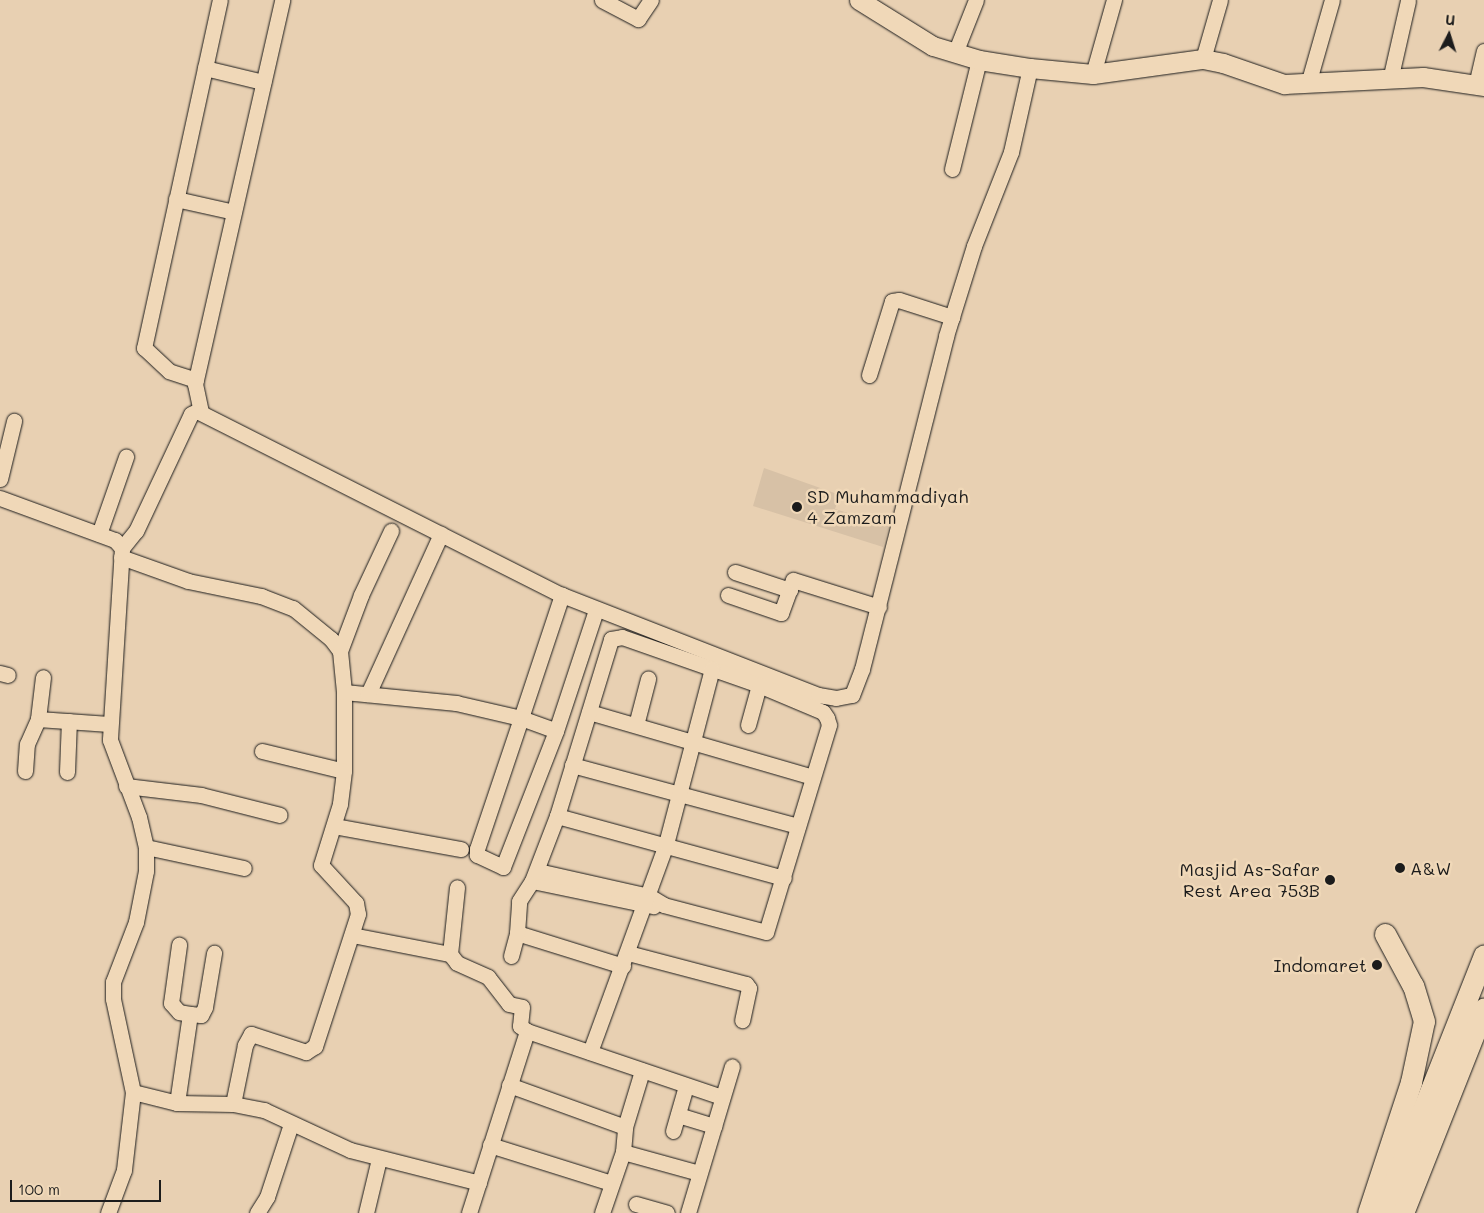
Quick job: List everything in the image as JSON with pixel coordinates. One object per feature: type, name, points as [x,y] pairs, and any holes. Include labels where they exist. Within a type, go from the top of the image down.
[{"type":"highway","points":[[1368,1213],[1412,1082],[1424,1021],[1410,978],[1385,934]]},
{"type":"highway","points":[[1382,1213],[1484,956]]},
{"type":"highway","points":[[1403,1213],[1484,1008]]},
{"type":"main road","points":[[858,0],[910,34],[955,53],[1029,75],[1093,74],[1203,59],[1223,62],[1275,82],[1308,84],[1423,77],[1480,85]]},
{"type":"street","points":[[196,380],[168,371],[144,348],[220,0]]},
{"type":"street","points":[[201,412],[196,380],[282,0]]},
{"type":"street","points":[[602,0],[638,20],[651,0]]},
{"type":"street","points":[[955,53],[976,0]]},
{"type":"street","points":[[1093,74],[1114,0]]},
{"type":"street","points":[[1203,59],[1220,0]]},
{"type":"street","points":[[1308,84],[1332,0]]},
{"type":"street","points":[[1390,80],[1408,1]]},
{"type":"street","points":[[1480,85],[1484,51]]},
{"type":"street","points":[[952,169],[979,60]]},
{"type":"street","points":[[205,68],[263,82]]},
{"type":"street","points":[[108,1213],[124,1170],[133,1092],[112,991],[142,900],[146,847],[126,786],[111,751],[109,724],[122,553],[136,531],[191,414],[201,412],[441,534],[560,602],[596,610],[763,675],[836,698],[852,695],[857,687],[879,607],[952,317],[974,246],[1011,152],[1029,75]]},
{"type":"street","points":[[176,199],[234,212]]},
{"type":"street","points":[[869,375],[892,300],[899,300],[952,317]]},
{"type":"street","points":[[0,479],[14,421]]},
{"type":"street","points":[[99,534],[126,457]]},
{"type":"street","points":[[0,498],[115,540],[122,553],[188,582],[261,596],[293,608],[331,639],[340,652]]},
{"type":"street","points":[[233,1104],[245,1045],[251,1034],[306,1052],[314,1046],[352,935],[359,908],[321,865],[334,826],[344,771],[344,692],[340,652],[361,595],[391,531]]},
{"type":"street","points":[[368,694],[441,534]]},
{"type":"street","points":[[790,590],[741,574],[733,597],[781,613],[794,580],[879,607]]},
{"type":"street","points":[[560,602],[514,717],[477,849],[477,855],[503,867],[556,731],[596,610]]},
{"type":"street","points":[[510,956],[517,933],[519,901],[534,876],[557,816],[611,639],[616,637],[759,685],[823,712],[827,718],[828,725],[784,878],[766,932],[664,905],[534,876]]},
{"type":"street","points":[[590,1052],[626,960],[666,844],[694,743],[712,668]]},
{"type":"street","points":[[25,771],[27,744],[38,719],[43,677]]},
{"type":"street","points":[[636,725],[648,679]]},
{"type":"street","points":[[748,725],[759,685]]},
{"type":"street","points":[[344,692],[456,703],[514,717],[556,731]]},
{"type":"street","points":[[589,712],[813,777]]},
{"type":"street","points":[[38,719],[109,724]]},
{"type":"street","points":[[66,772],[69,721]]},
{"type":"street","points":[[262,752],[344,771]]},
{"type":"street","points":[[572,765],[798,826]]},
{"type":"street","points":[[126,786],[201,795],[280,815]]},
{"type":"street","points":[[557,816],[666,844],[784,878]]},
{"type":"street","points":[[334,826],[461,849]]},
{"type":"street","points":[[146,847],[244,868]]},
{"type":"street","points":[[450,954],[457,886]]},
{"type":"street","points":[[517,933],[626,960],[746,984],[749,988],[742,1020]]},
{"type":"street","points":[[352,935],[450,954],[457,963],[488,977],[523,1012],[524,1028],[472,1212]]},
{"type":"street","points":[[179,945],[171,1003],[180,1012],[201,1015],[205,1007],[214,953]]},
{"type":"street","points":[[177,1103],[190,1014]]},
{"type":"street","points":[[524,1028],[642,1071],[722,1097]]},
{"type":"street","points":[[688,1213],[732,1066]]},
{"type":"street","points":[[602,1213],[623,1152],[625,1127],[642,1071]]},
{"type":"street","points":[[509,1085],[625,1127]]},
{"type":"street","points":[[673,1131],[686,1086]]},
{"type":"street","points":[[133,1092],[177,1103],[233,1104],[264,1110],[334,1144],[379,1159],[479,1183]]},
{"type":"street","points":[[678,1114],[714,1126]]},
{"type":"street","points":[[257,1213],[267,1197],[291,1124]]},
{"type":"street","points":[[490,1145],[611,1183]]},
{"type":"street","points":[[623,1152],[699,1173]]},
{"type":"street","points":[[366,1213],[379,1159]]},
{"type":"street","points":[[636,1204],[667,1213]]},
{"type":"shaded area","name":"SD Muhammadiyah 4 Zamzam","points":[[764,468],[840,495],[835,509],[889,526],[883,547],[753,506]]},
{"type":"place","name":"SD Muhammadiyah 4 Zamzam","points":[[797,507]]},
{"type":"place","name":"A&W","points":[[1400,868]]},
{"type":"place","name":"Masjid As-Safar Rest Area 753B","points":[[1330,880]]},
{"type":"place","name":"Indomaret","points":[[1377,965]]}]
